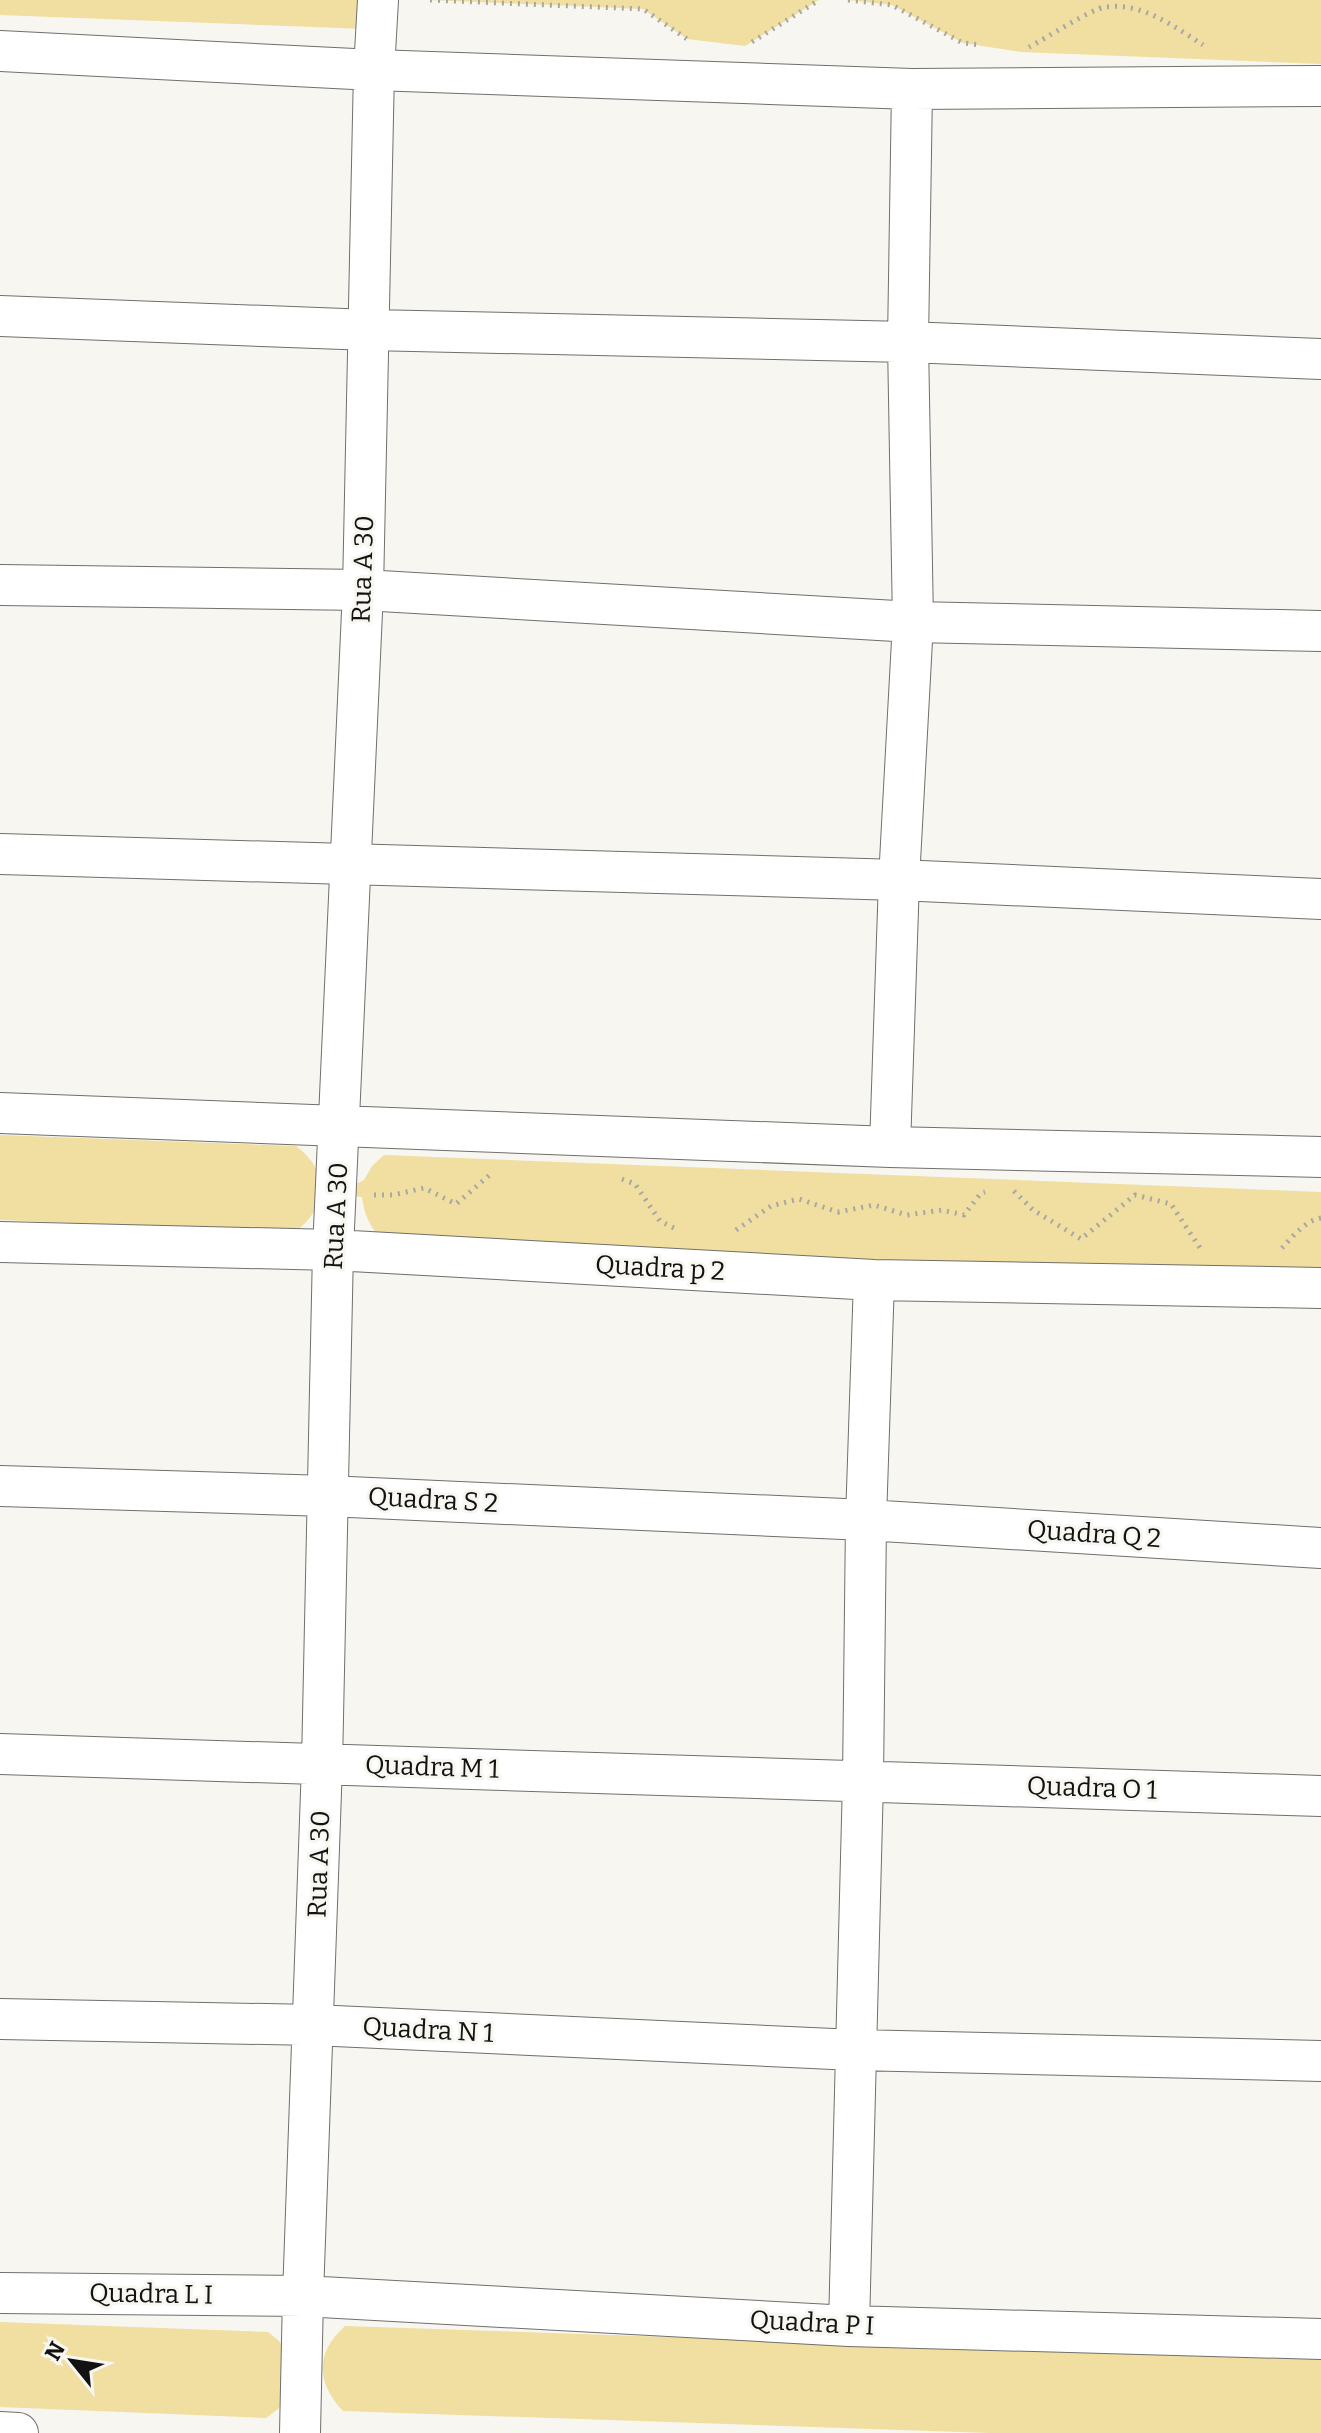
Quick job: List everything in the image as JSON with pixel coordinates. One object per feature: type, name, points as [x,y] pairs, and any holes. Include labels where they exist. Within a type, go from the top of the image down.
[{"type":"street","name":"Rua A 30","points":[[300,2433],[322,1764],[333,1250],[363,590],[378,0]]},
{"type":"street","points":[[0,51],[374,70],[912,89],[1321,86]]},
{"type":"street","points":[[890,1147],[899,880],[913,622],[908,342],[912,89]]},
{"type":"street","points":[[0,316],[370,330],[908,342],[1321,359]]},
{"type":"street","points":[[0,585],[363,590],[913,622],[1321,631]]},
{"type":"street","points":[[0,854],[899,880],[1321,899]]},
{"type":"street","points":[[0,1113],[890,1147],[1321,1157]]},
{"type":"street","name":"Quadra p 2","points":[[0,1242],[333,1250],[874,1280],[1321,1288]]},
{"type":"street","points":[[849,2326],[874,1280]]},
{"type":"street","name":"Quadra S 2","points":[[0,1486],[327,1496],[866,1520]]},
{"type":"street","name":"Quadra Q 2","points":[[866,1520],[1321,1548]]},
{"type":"street","name":"Quadra M 1","points":[[0,1754],[863,1780]]},
{"type":"street","name":"Quadra O 1","points":[[863,1780],[1321,1796]]},
{"type":"street","name":"Quadra N 1","points":[[0,2019],[313,2025],[855,2050],[1321,2061]]},
{"type":"street","name":"Quadra L I","points":[[0,2293],[303,2296]]},
{"type":"street","name":"Quadra P I","points":[[303,2296],[849,2326],[1321,2339]]},
{"type":"street","points":[[0,2432],[18,2433]]},
{"type":"path","points":[[430,0],[643,9],[687,39],[702,40]]},
{"type":"path","points":[[745,46],[819,0]]},
{"type":"path","points":[[848,0],[892,5],[963,43],[992,47]]},
{"type":"path","points":[[1021,52],[1103,7],[1114,6],[1124,6],[1162,18],[1207,48]]},
{"type":"path","points":[[337,1194],[393,1195],[424,1188],[456,1204],[500,1166]]},
{"type":"path","points":[[621,1179],[635,1184],[660,1221],[686,1234]]},
{"type":"path","points":[[1003,1191],[1014,1191],[1033,1210],[1081,1239],[1135,1195],[1171,1204],[1200,1248],[1213,1256]]},
{"type":"path","points":[[724,1234],[736,1230],[771,1206],[799,1199],[838,1212],[874,1205],[907,1215],[942,1210],[964,1215],[981,1193],[992,1192]]},
{"type":"path","points":[[1276,1255],[1293,1235],[1315,1218],[1321,1218]]},
{"type":"shaded area","points":[[0,0],[389,0],[365,29],[0,15]]},
{"type":"shaded area","points":[[430,0],[819,0],[745,46],[687,39],[643,9]]},
{"type":"shaded area","points":[[848,0],[1321,0],[1321,64],[1021,52],[963,43],[892,5]]},
{"type":"shaded area","points":[[0,1135],[296,1146],[315,1167],[321,1189],[319,1201],[314,1212],[295,1232],[0,1220]]},
{"type":"shaded area","points":[[384,1155],[1321,1192],[1321,1277],[382,1240],[368,1220],[362,1197],[337,1194],[364,1180],[372,1166]]},
{"type":"shaded area","points":[[0,2322],[268,2332],[288,2354],[287,2397],[266,2418],[0,2407]]},
{"type":"shaded area","points":[[345,2326],[1321,2359],[1321,2433],[989,2433],[343,2411],[328,2389],[323,2368],[328,2347]]}]
